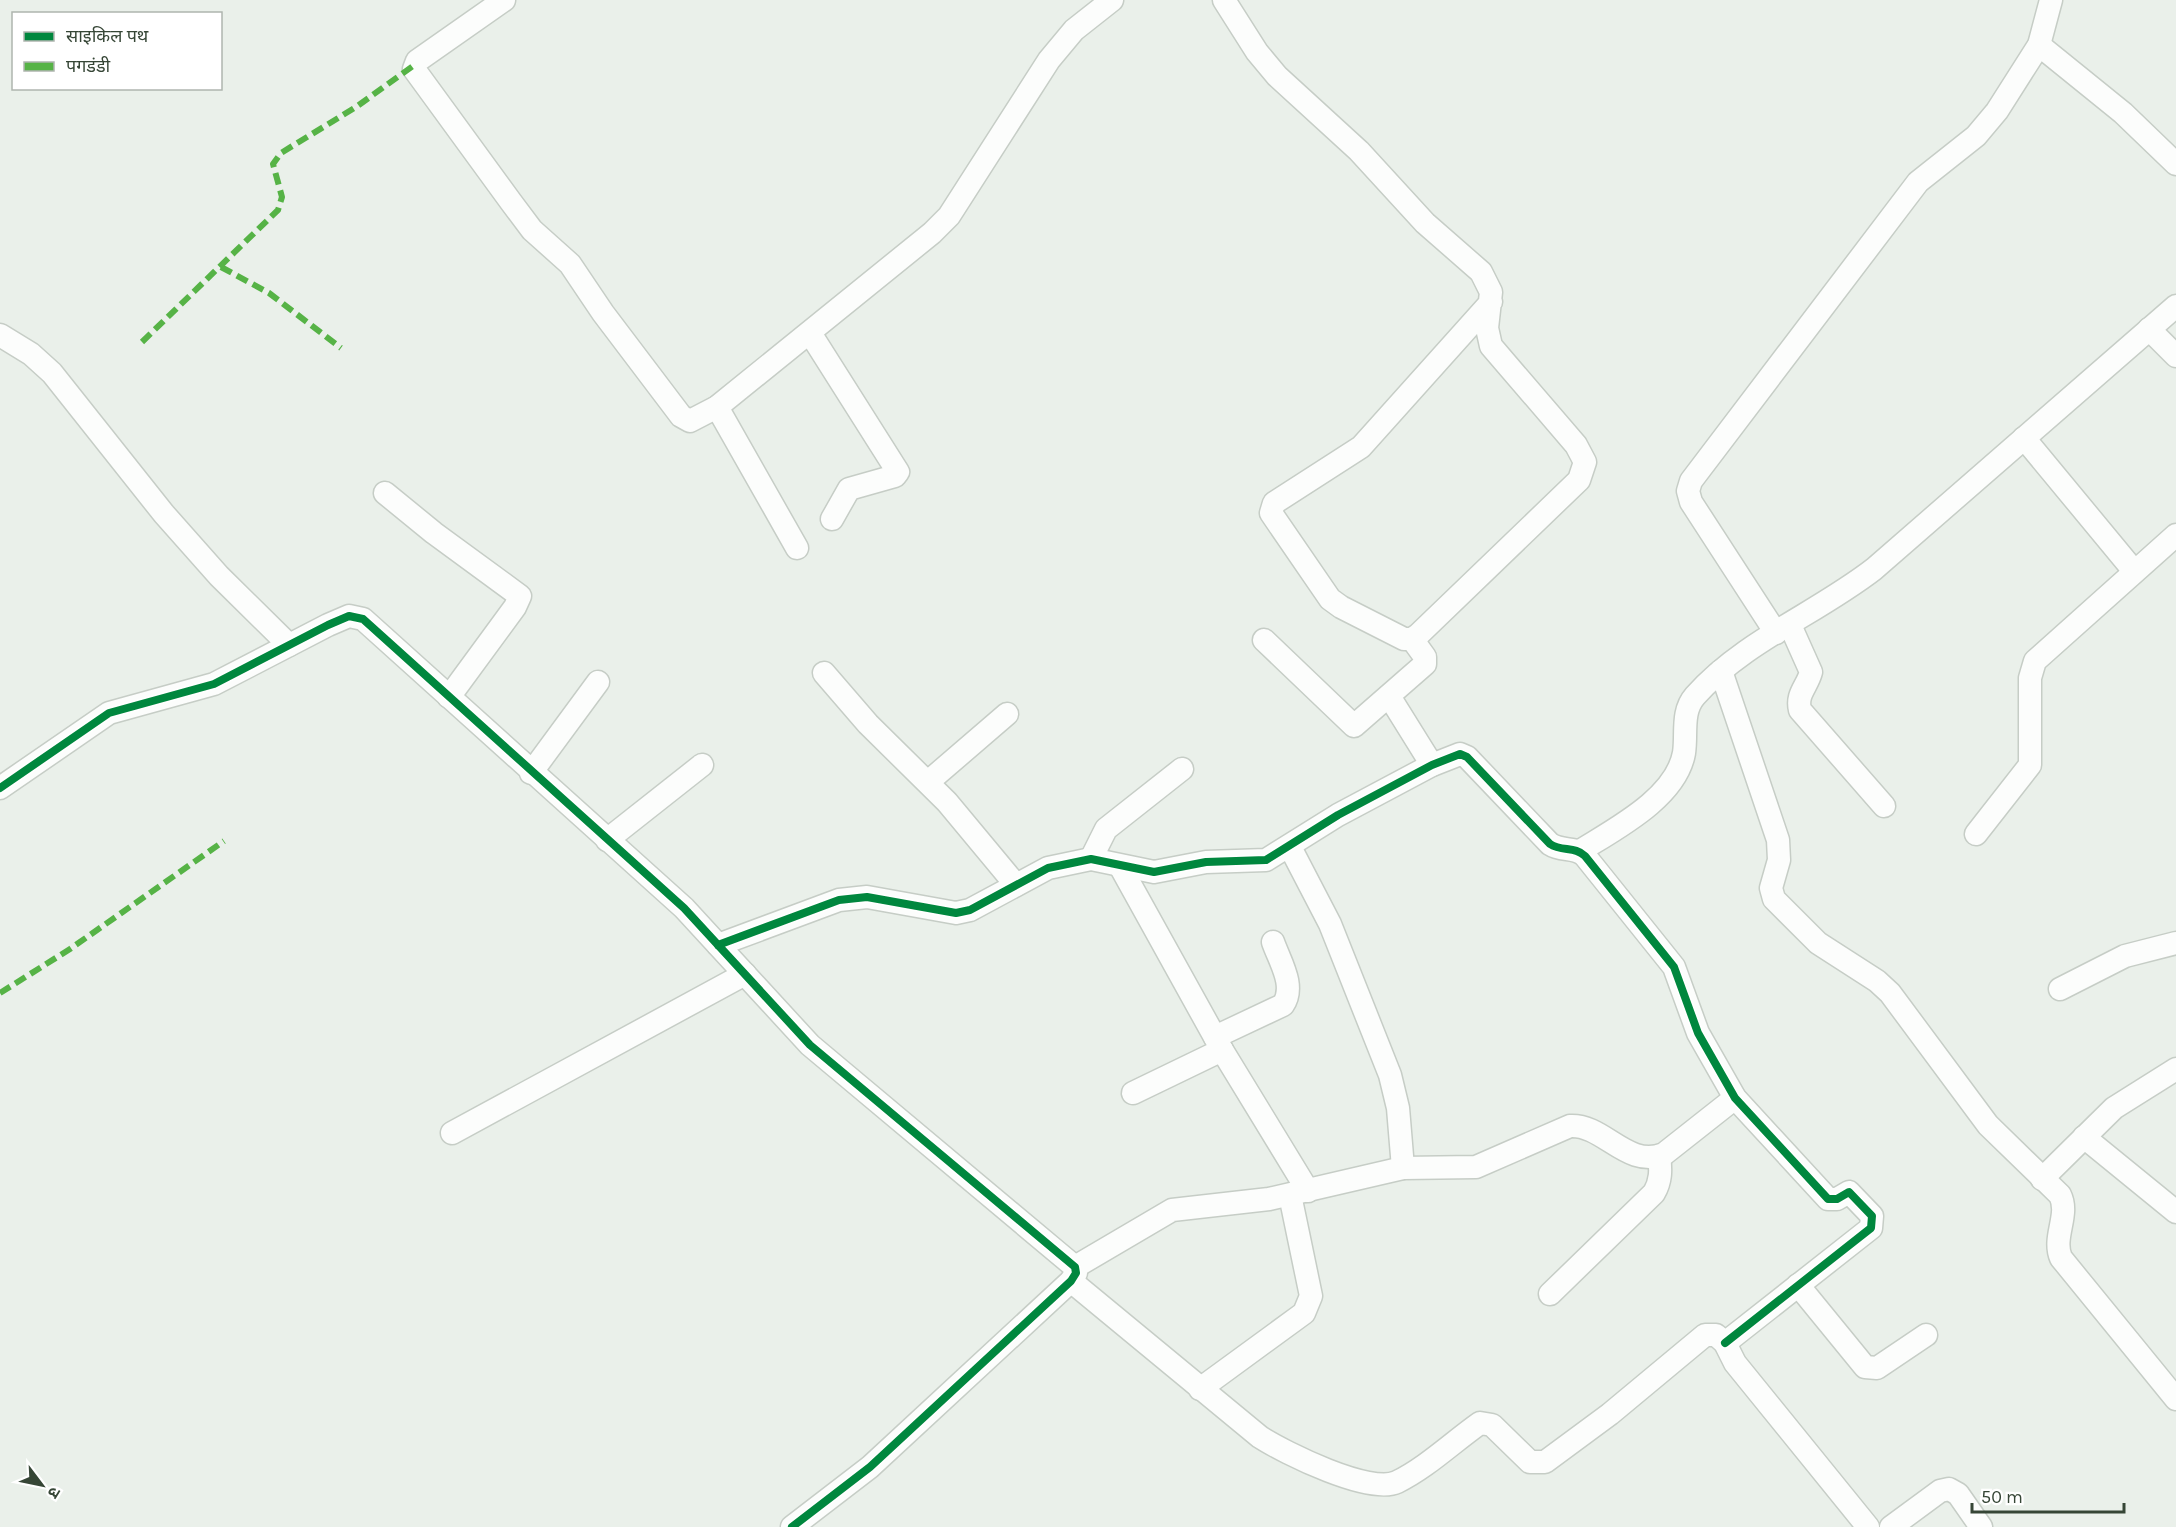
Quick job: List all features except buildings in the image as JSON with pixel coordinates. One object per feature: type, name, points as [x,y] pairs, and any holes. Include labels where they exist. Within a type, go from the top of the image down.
[{"type":"street","points":[[504,0],[413,66],[532,230],[570,264],[603,313],[681,416],[690,421],[696,420],[717,407],[810,333],[949,216],[1049,60],[1074,30],[1112,0]]},
{"type":"street","points":[[1224,0],[1257,52],[1277,76],[1359,152],[1425,223],[1480,272],[1491,292],[1491,302],[1487,336],[1491,346],[1576,445],[1585,462],[1579,480],[1412,639],[1404,639],[1335,603],[1271,513],[1271,507],[1361,447],[1491,302]]},
{"type":"street","points":[[1884,806],[1800,710],[1798,701],[1800,693],[1811,672],[1783,629],[1691,502],[1688,491],[1690,481],[1918,182],[1976,136],[1997,111],[2039,45],[2051,0]]},
{"type":"street","points":[[2039,45],[2123,113],[2176,164]]},
{"type":"street","points":[[718,945],[839,900],[867,897],[957,913],[970,910],[1048,868],[1091,859],[1137,871],[1167,872],[1206,862],[1266,860],[1338,815],[1432,765],[1460,754],[1467,757],[1550,844],[1562,850],[1580,851],[1650,805],[1679,770],[1684,753],[1689,705],[1721,671],[1783,629],[1841,594],[1874,569],[2176,306]]},
{"type":"street","points":[[2149,329],[2176,356]]},
{"type":"street","points":[[810,333],[898,472],[895,476],[849,489],[832,519]]},
{"type":"street","points":[[0,335],[31,354],[52,373],[74,397],[138,483],[219,576],[289,645]]},
{"type":"street","points":[[717,407],[796,548]]},
{"type":"street","points":[[2024,438],[2134,571]]},
{"type":"street","points":[[386,493],[434,533],[520,596],[515,607],[449,697]]},
{"type":"street","points":[[1976,834],[2030,765],[2030,678],[2035,662],[2176,535]]},
{"type":"street","points":[[0,788],[109,713],[214,684],[349,616],[363,619],[531,773],[684,908],[810,1045],[1073,1274],[1200,1389],[1260,1437],[1280,1449],[1368,1484],[1388,1485],[1397,1482],[1480,1423],[1492,1425],[1530,1462],[1545,1462],[1610,1414],[1705,1335],[1716,1335],[1725,1343],[1735,1363],[1868,1527]]},
{"type":"street","points":[[1264,640],[1350,725],[1357,724],[1426,660],[1412,639]]},
{"type":"street","points":[[1721,671],[1778,840],[1779,860],[1771,888],[1774,899],[1818,943],[1877,981],[1890,993],[1973,1106],[2063,1201],[2057,1244],[2061,1258],[2176,1399]]},
{"type":"street","points":[[824,673],[868,724],[928,782],[1016,885]]},
{"type":"street","points":[[531,773],[598,682]]},
{"type":"street","points":[[1389,696],[1432,765]]},
{"type":"street","points":[[928,782],[1007,714]]},
{"type":"street","points":[[607,840],[702,765]]},
{"type":"street","points":[[1091,859],[1106,829],[1182,769]]},
{"type":"street","points":[[1290,847],[1330,924],[1390,1075],[1398,1108],[1403,1168]]},
{"type":"street","points":[[1580,851],[1674,967],[1698,1033],[1734,1098],[1828,1199],[1837,1199],[1849,1192],[1872,1216],[1871,1228],[1725,1343]]},
{"type":"street","points":[[1120,866],[1219,1043],[1299,1193],[1311,1296],[1309,1305],[1304,1312],[1200,1389]]},
{"type":"street","points":[[1134,1093],[1282,1005],[1288,996],[1289,987],[1273,942]]},
{"type":"street","points":[[2060,989],[2125,956],[2176,943]]},
{"type":"street","points":[[452,1133],[745,975]]},
{"type":"street","points":[[2042,1179],[2114,1108],[2176,1069]]},
{"type":"street","points":[[792,1527],[870,1467],[1073,1274],[1172,1210],[1299,1193],[1403,1168],[1476,1167],[1576,1126],[1645,1158],[1659,1156],[1734,1098]]},
{"type":"street","points":[[2084,1137],[2176,1212]]},
{"type":"street","points":[[1550,1294],[1654,1193],[1660,1178],[1659,1156]]},
{"type":"street","points":[[1798,1285],[1865,1367],[1871,1370],[1926,1335]]},
{"type":"street","points":[[1892,1527],[1940,1491],[1949,1489],[1958,1494],[1981,1527]]},
{"type":"marked path","points":[[142,342],[278,210],[282,197],[273,164],[281,153],[356,107],[413,66]]},
{"type":"marked path","points":[[221,267],[269,293],[341,348]]},
{"type":"marked path","points":[[0,993],[70,949],[224,841]]},
{"type":"cycle path","points":[[0,788],[109,713],[214,684],[328,625],[349,616],[363,619],[684,908],[810,1045],[1075,1267],[1076,1273],[1071,1281],[870,1467],[792,1527]]},
{"type":"cycle path","points":[[718,945],[839,900],[867,897],[956,913],[970,910],[1048,868],[1091,859],[1154,872],[1206,862],[1266,860],[1338,815],[1432,765],[1460,754],[1467,757],[1550,844],[1577,851],[1585,856],[1674,967],[1698,1033],[1735,1098],[1828,1199],[1837,1199],[1849,1192],[1872,1216],[1871,1228],[1725,1343]]}]
